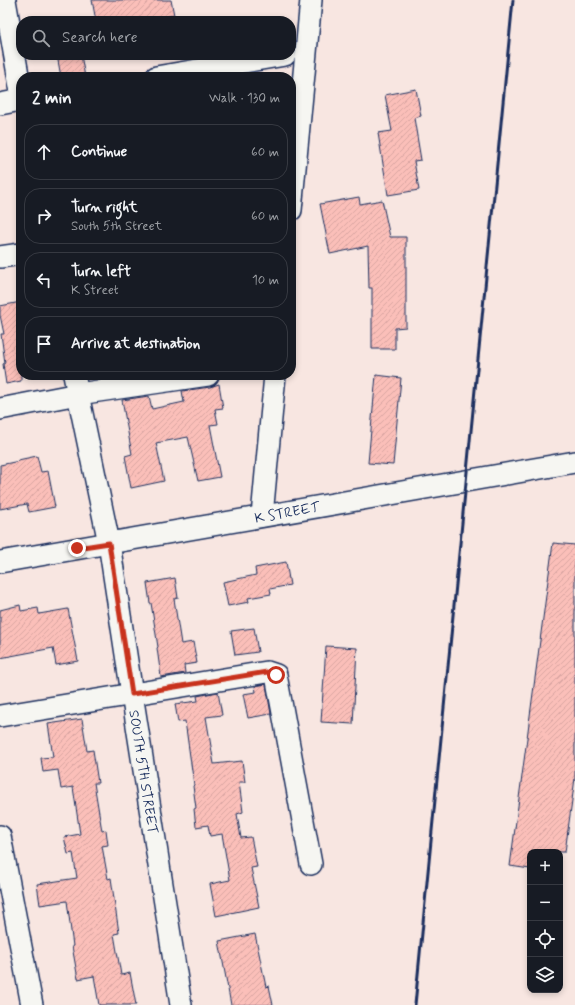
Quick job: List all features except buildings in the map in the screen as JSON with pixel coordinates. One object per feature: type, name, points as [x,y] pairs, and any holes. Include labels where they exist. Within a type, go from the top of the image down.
[{"type":"street","points":[[5,0],[18,72]]},
{"type":"street","points":[[296,110],[299,53],[311,0]]},
{"type":"street","points":[[185,72],[256,60]]},
{"type":"street","points":[[0,104],[16,101]]},
{"type":"street","points":[[0,258],[16,255]]},
{"type":"street","points":[[0,409],[76,384],[135,380]]},
{"type":"street","points":[[262,516],[275,380]]},
{"type":"street","name":"SOUTH 5TH STREET","points":[[76,384],[109,543],[182,1005]]},
{"type":"street","name":"K STREET","points":[[0,562],[575,462]]},
{"type":"street","points":[[0,716],[267,672],[276,675],[310,864]]},
{"type":"street","points":[[0,836],[32,1005]]},
{"type":"railway","points":[[415,1005],[513,0]]},
{"type":"route","points":[[77,548],[109,543],[132,694],[267,672],[276,675]]}]
